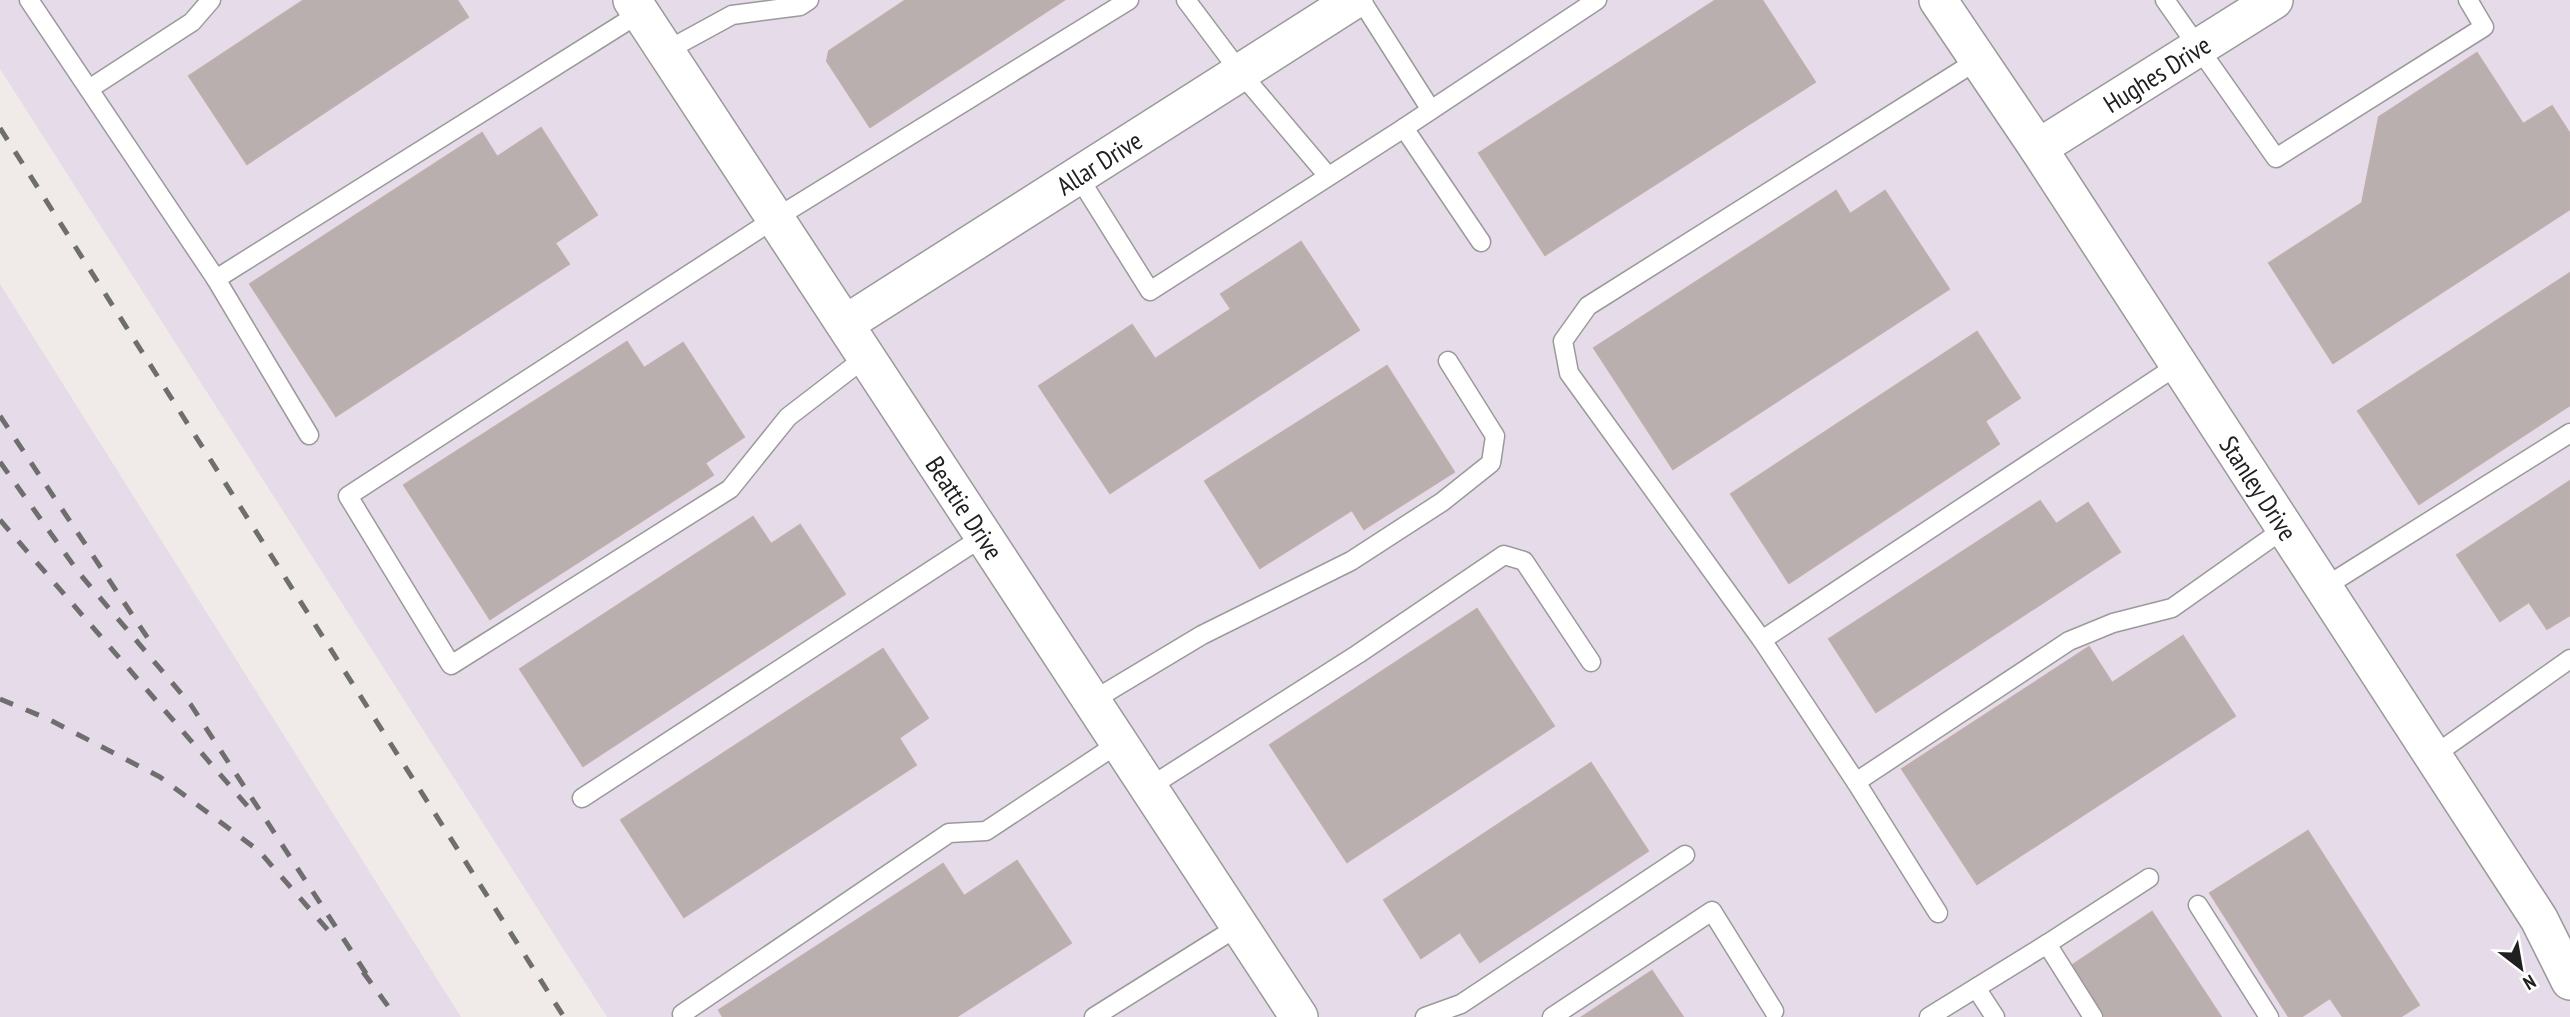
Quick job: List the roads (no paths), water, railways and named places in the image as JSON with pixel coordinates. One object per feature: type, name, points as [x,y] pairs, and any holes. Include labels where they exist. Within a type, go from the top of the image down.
[{"type":"street","name":"Allar Drive","points":[[845,324],[1354,0]]},
{"type":"street","name":"Stanley Drive","points":[[1938,0],[2038,148],[2539,919],[2570,981]]},
{"type":"street","name":"Hughes Drive","points":[[2038,148],[2274,0]]},
{"type":"street","name":"Beattie Drive","points":[[636,6],[1299,1017]]},
{"type":"lane","points":[[29,0],[216,279],[309,435]]},
{"type":"lane","points":[[89,89],[192,22],[211,0]]},
{"type":"lane","points":[[666,51],[732,15],[800,6],[809,0]]},
{"type":"lane","points":[[866,356],[788,417],[730,489],[451,665],[348,496],[776,218],[1129,0]]},
{"type":"lane","points":[[1186,0],[1240,72],[1328,176]]},
{"type":"lane","points":[[1361,0],[1431,110]]},
{"type":"lane","points":[[1078,176],[1150,291],[1597,0]]},
{"type":"lane","points":[[2165,0],[2276,158],[2484,27],[2468,0]]},
{"type":"lane","points":[[216,279],[636,6]]},
{"type":"lane","points":[[1938,913],[1762,640],[1569,373],[1563,341],[1588,306],[1979,60]]},
{"type":"lane","points":[[1404,128],[1481,242]]},
{"type":"lane","points":[[1092,701],[1202,635],[1351,561],[1442,502],[1491,463],[1495,436],[1448,361]]},
{"type":"lane","points":[[1762,640],[2179,365]]},
{"type":"lane","points":[[2323,588],[2570,433]]},
{"type":"lane","points":[[1856,782],[2069,641],[2113,623],[2172,608],[2285,528]]},
{"type":"lane","points":[[582,799],[984,537]]},
{"type":"lane","points":[[1148,788],[1358,654],[1504,555],[1524,561],[1591,662]]},
{"type":"lane","points":[[2433,756],[2570,659]]},
{"type":"lane","points":[[684,1017],[682,1014],[949,833],[986,831],[1119,743]]},
{"type":"lane","points":[[1425,1017],[1461,1004],[1685,855]]},
{"type":"lane","points":[[1929,1017],[2149,877]]},
{"type":"lane","points":[[2198,905],[2269,1017]]},
{"type":"lane","points":[[1552,1017],[1712,911],[1774,1011]]},
{"type":"lane","points":[[1094,1017],[1239,926]]},
{"type":"lane","points":[[2047,944],[2093,1017]]},
{"type":"lane","points":[[1976,988],[1995,1017]]},
{"type":"railway","points":[[0,128],[564,1017]]},
{"type":"railway","points":[[0,416],[153,646]]},
{"type":"railway","points":[[0,462],[79,573],[191,705],[369,978]]},
{"type":"railway","points":[[0,520],[250,809]]},
{"type":"railway","points":[[0,699],[48,719],[160,777],[259,851],[334,937]]},
{"type":"railway","points":[[363,972],[396,1017]]}]
